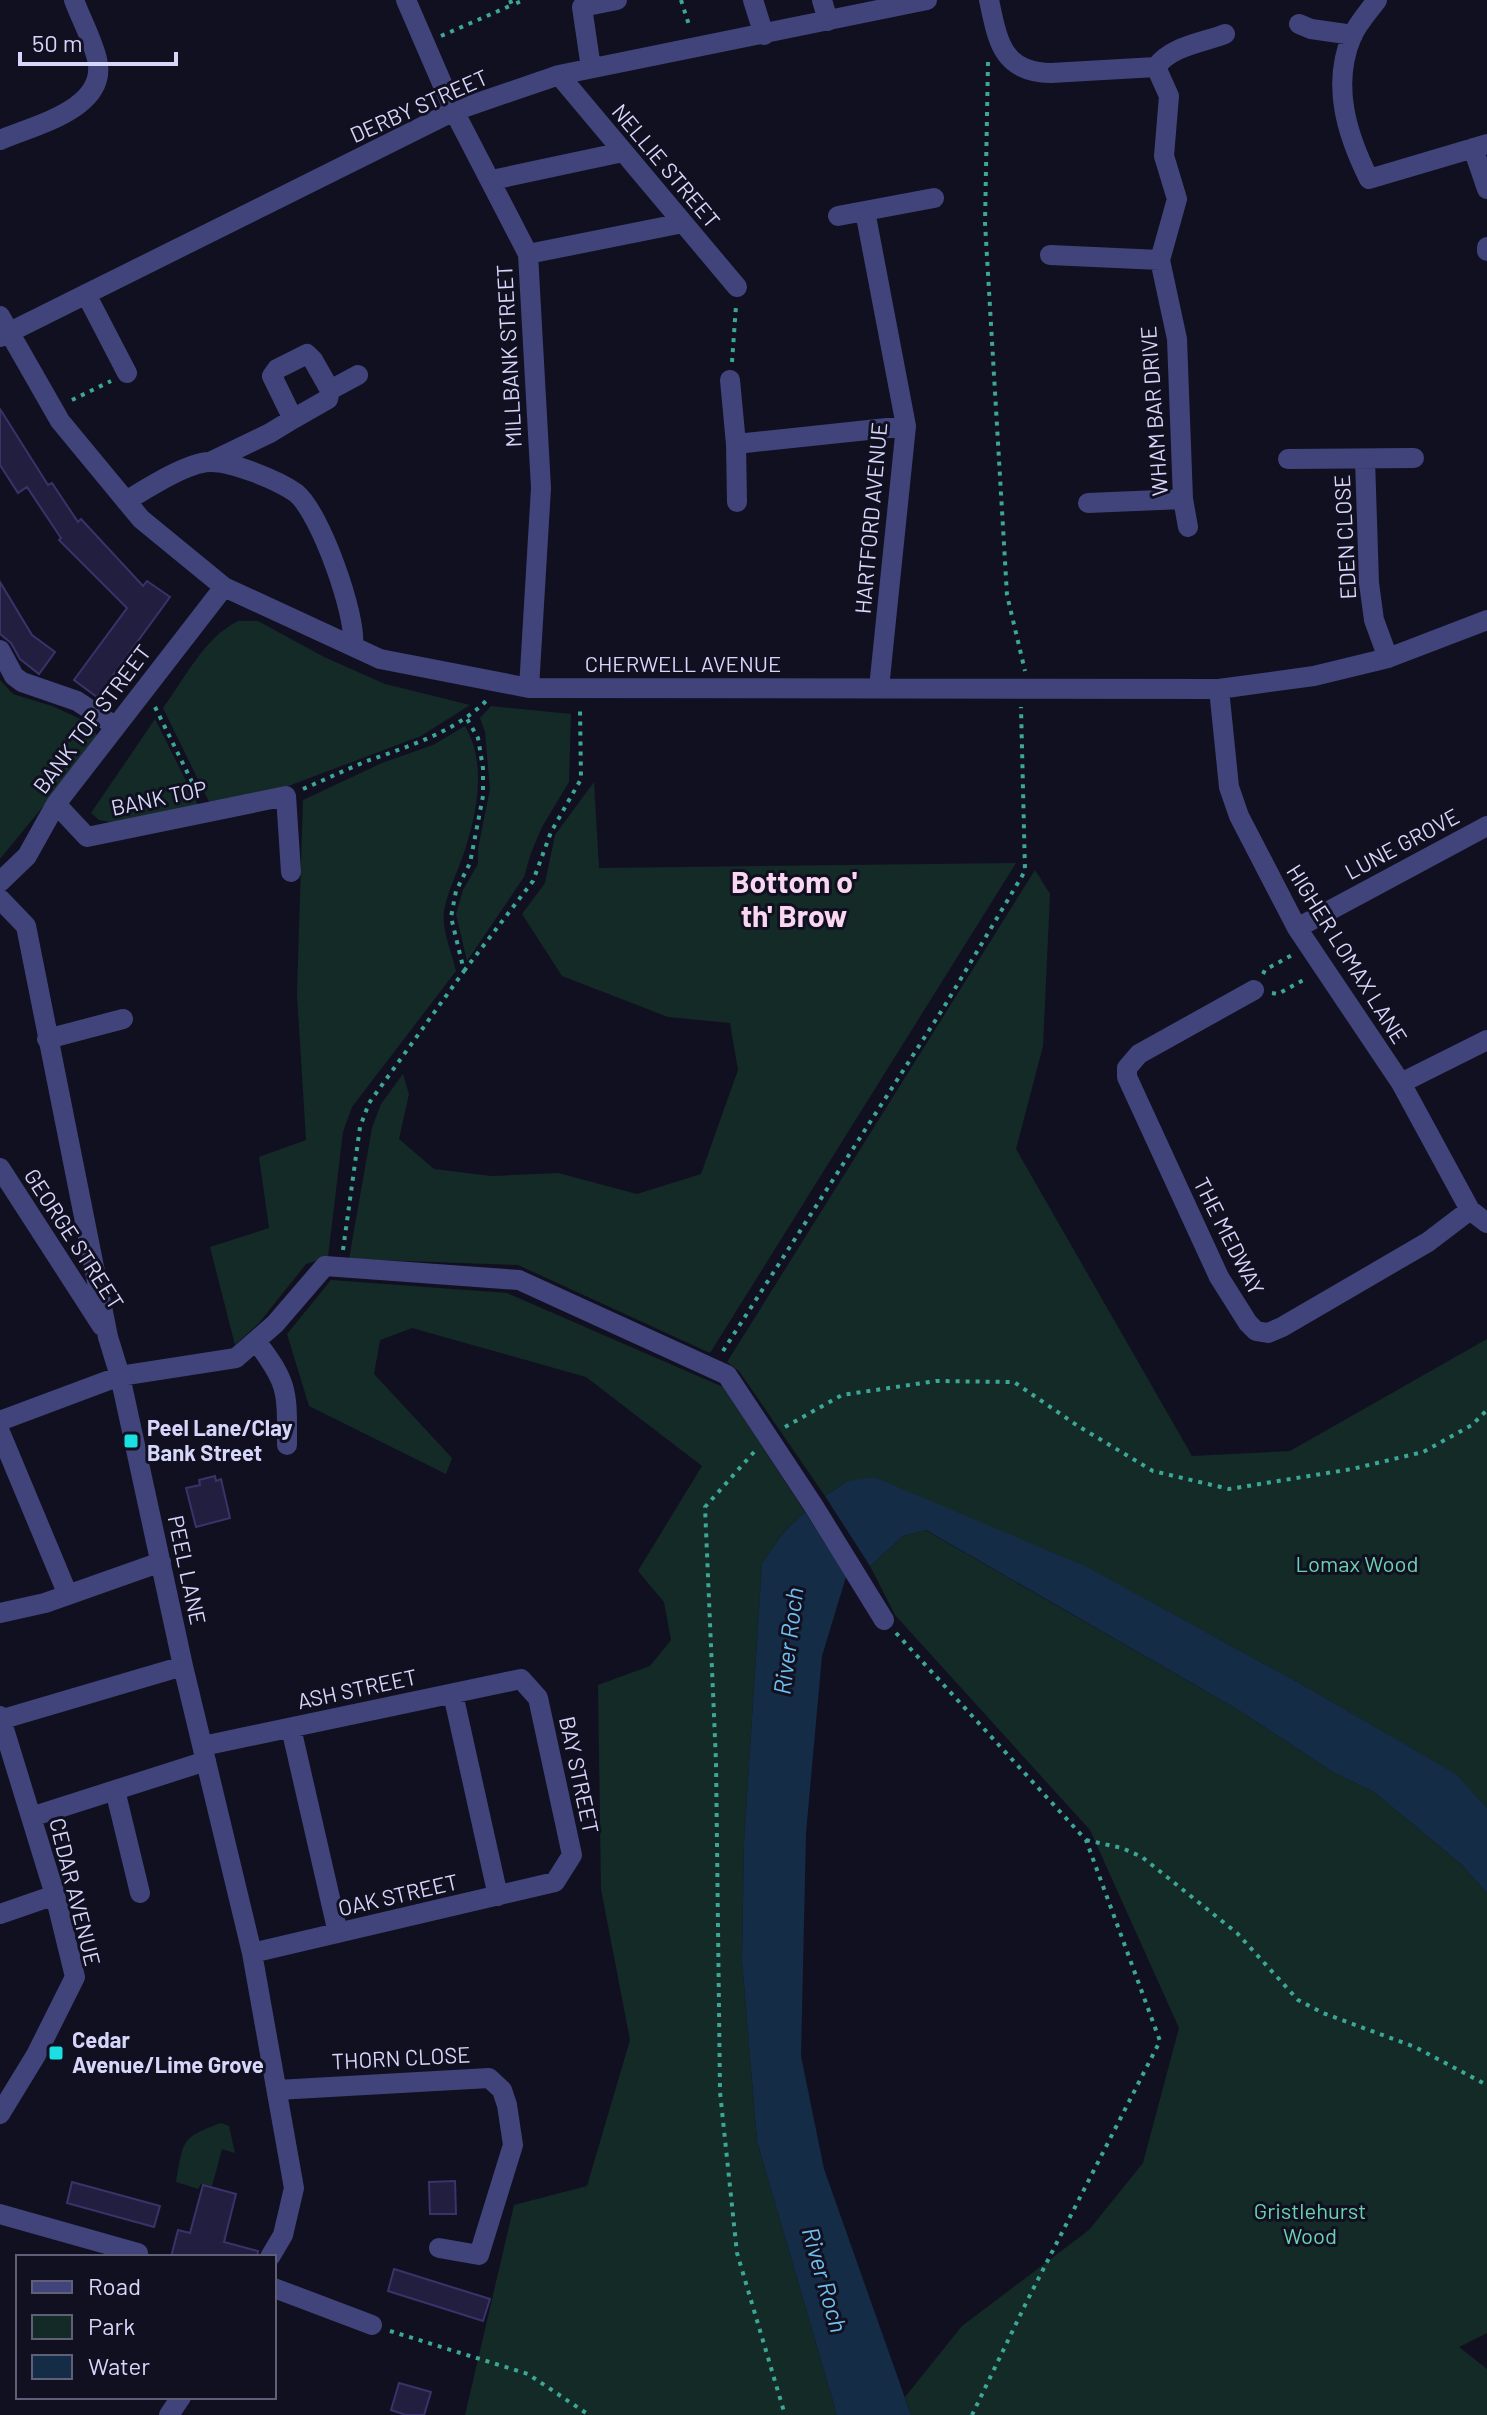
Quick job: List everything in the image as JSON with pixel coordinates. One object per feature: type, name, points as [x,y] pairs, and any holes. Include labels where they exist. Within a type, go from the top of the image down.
[{"type":"street","points":[[0,140],[79,107],[96,85],[97,59],[74,0]]},
{"type":"street","name":"MILLBANK STREET","points":[[406,0],[454,111],[528,254],[541,488],[529,688]]},
{"type":"street","points":[[591,68],[582,7],[617,0]]},
{"type":"street","points":[[753,0],[764,35]]},
{"type":"street","points":[[822,0],[828,21]]},
{"type":"street","name":"DERBY STREET","points":[[3,329],[86,294],[454,111],[559,75],[764,35],[887,4],[927,0]]},
{"type":"street","points":[[989,0],[1006,54],[1016,66],[1037,73],[1156,67],[1163,57],[1173,51],[1225,34]]},
{"type":"street","points":[[1377,0],[1353,35],[1343,69],[1342,102],[1348,131],[1369,179],[1480,146],[1487,189]]},
{"type":"street","points":[[1299,24],[1311,29],[1353,35]]},
{"type":"street","name":"WHAM BAR DRIVE","points":[[1156,67],[1169,96],[1164,156],[1177,199],[1160,260],[1177,339],[1183,499],[1188,527]]},
{"type":"street","name":"NELLIE STREET","points":[[559,75],[737,287]]},
{"type":"street","points":[[492,180],[623,152]]},
{"type":"street","points":[[838,216],[934,198]]},
{"type":"street","name":"HARTFORD AVENUE","points":[[865,211],[906,426],[879,688]]},
{"type":"street","points":[[528,254],[683,223]]},
{"type":"street","points":[[1050,255],[1160,260]]},
{"type":"street","points":[[86,294],[127,373]]},
{"type":"street","name":"CHERWELL AVENUE","points":[[3,329],[60,421],[141,519],[224,587],[380,659],[529,688],[1219,689],[1314,676],[1388,658],[1487,620]]},
{"type":"street","points":[[126,501],[163,479],[210,462],[270,433],[328,399],[330,390],[307,354],[277,369],[272,376],[272,382],[293,419]]},
{"type":"street","points":[[330,390],[358,375]]},
{"type":"street","points":[[730,380],[737,502]]},
{"type":"street","points":[[736,444],[906,426]]},
{"type":"street","points":[[246,471],[255,447],[270,433]]},
{"type":"street","name":"EDEN CLOSE","points":[[1288,459],[1414,458]]},
{"type":"street","name":"EDEN CLOSE","points":[[1365,459],[1369,583],[1374,620],[1388,658]]},
{"type":"street","points":[[210,462],[225,463],[296,493],[307,505],[338,571],[354,635],[353,646]]},
{"type":"street","points":[[1088,503],[1183,499]]},
{"type":"street","name":"BANK TOP STREET","points":[[0,882],[27,856],[56,804],[224,587]]},
{"type":"street","points":[[0,650],[14,676],[22,682],[70,698],[115,726]]},
{"type":"street","name":"HIGHER LOMAX LANE","points":[[1219,689],[1229,787],[1239,816],[1297,928],[1401,1083],[1470,1210],[1487,1223]]},
{"type":"street","points":[[286,796],[291,872]]},
{"type":"street","name":"BANK TOP","points":[[56,804],[87,837],[286,796]]},
{"type":"street","name":"LUNE GROVE","points":[[1297,928],[1487,826]]},
{"type":"street","name":"PEEL LANE","points":[[0,899],[26,926],[108,1337],[120,1376],[183,1666],[252,1953],[294,2188],[283,2235],[271,2255]]},
{"type":"street","name":"THE MEDWAY","points":[[1254,990],[1139,1054],[1127,1068],[1127,1077],[1219,1277],[1248,1323],[1256,1331],[1268,1333],[1282,1327],[1428,1242],[1470,1210]]},
{"type":"street","points":[[47,1039],[123,1019]]},
{"type":"street","points":[[1401,1083],[1487,1040]]},
{"type":"street","name":"GEORGE STREET","points":[[0,1168],[108,1337]]},
{"type":"street","points":[[0,1421],[120,1376],[236,1358],[275,1324],[325,1266],[519,1280],[727,1375],[884,1620]]},
{"type":"street","points":[[256,1341],[276,1367],[287,1392],[287,1445]]},
{"type":"street","points":[[0,1432],[68,1595]]},
{"type":"street","points":[[0,1613],[68,1595],[161,1562]]},
{"type":"street","points":[[0,1718],[183,1666]]},
{"type":"street","name":"ASH STREET","points":[[31,1817],[115,1790],[204,1754],[291,1728],[521,1679]]},
{"type":"street","name":"BAY STREET","points":[[521,1679],[538,1698],[572,1855],[555,1882]]},
{"type":"street","points":[[453,1694],[498,1896]]},
{"type":"street","name":"CEDAR AVENUE","points":[[0,1718],[55,1895],[75,1977],[36,2055],[0,2114]]},
{"type":"street","points":[[291,1728],[338,1933]]},
{"type":"street","points":[[115,1790],[140,1893]]},
{"type":"street","name":"OAK STREET","points":[[252,1953],[555,1882]]},
{"type":"street","points":[[0,1914],[55,1895]]},
{"type":"street","name":"THORN CLOSE","points":[[277,2090],[489,2078],[502,2090],[513,2145],[479,2255],[439,2248]]},
{"type":"street","points":[[0,2214],[138,2253]]},
{"type":"street","points":[[276,2289],[372,2325]]},
{"type":"path","points":[[425,43],[511,2],[524,0]]},
{"type":"path","points":[[681,0],[696,48]]},
{"type":"path","points":[[712,1368],[936,1020],[1025,871],[1025,688],[1007,595],[985,223],[988,59],[1006,54]]},
{"type":"path","points":[[730,380],[737,287]]},
{"type":"path","points":[[54,409],[127,373]]},
{"type":"path","points":[[286,796],[427,740],[477,710],[504,683]]},
{"type":"path","points":[[146,687],[207,812]]},
{"type":"path","points":[[341,1268],[360,1127],[369,1103],[533,881],[551,832],[581,779],[580,688]]},
{"type":"path","points":[[464,971],[451,917],[456,891],[470,863],[483,796],[483,768],[478,738],[466,717]]},
{"type":"path","points":[[1309,946],[1265,970],[1254,990],[1278,994],[1323,969]]},
{"type":"path","points":[[785,2415],[737,2253],[720,2092],[716,1762],[705,1507],[767,1436],[842,1395],[936,1381],[1014,1382],[1078,1426],[1153,1471],[1229,1489],[1352,1469],[1423,1452],[1472,1425],[1487,1410]]},
{"type":"path","points":[[884,1620],[1086,1840],[1160,2041],[972,2415]]},
{"type":"path","points":[[1086,1840],[1122,1848],[1142,1857],[1237,1933],[1298,2000],[1323,2013],[1415,2047],[1487,2085]]},
{"type":"path","points":[[372,2325],[528,2374],[589,2415]]},
{"type":"green space","points":[[238,621],[258,621],[324,657],[385,684],[470,705],[421,736],[283,788],[210,804],[163,708],[205,648]]},
{"type":"green space","points":[[0,680],[13,694],[52,706],[89,723],[99,738],[0,859]]},
{"type":"green space","points":[[491,706],[571,714],[569,782],[542,827],[524,877],[467,961],[456,914],[463,890],[478,864],[490,789],[485,732],[480,718]]},
{"type":"green space","points":[[155,719],[198,805],[115,823],[99,820],[91,813]]},
{"type":"green space","points":[[465,726],[476,754],[478,785],[470,832],[448,894],[443,918],[456,971],[352,1107],[343,1132],[328,1257],[306,1264],[259,1323],[235,1345],[210,1247],[269,1228],[259,1157],[306,1140],[297,994],[303,800],[382,763],[433,745]]},
{"type":"green space","points":[[594,782],[599,868],[1016,863],[710,1353],[518,1265],[349,1259],[372,1128],[381,1104],[403,1074],[409,1094],[399,1139],[434,1169],[491,1176],[558,1173],[637,1194],[701,1174],[738,1070],[730,1023],[668,1017],[562,976],[522,914],[545,883],[555,835]]},
{"type":"green space","name":"Lomax Wood","points":[[1035,870],[1050,894],[1043,1046],[1016,1149],[1192,1456],[1290,1451],[1487,1339],[1487,1808],[1455,1774],[1301,1684],[1086,1567],[848,1481],[825,1496],[739,1371],[727,1362]]},
{"type":"green space","points":[[331,1280],[507,1293],[723,1387],[805,1512],[784,1532],[762,1563],[744,1842],[742,1960],[757,2141],[837,2415],[465,2415],[514,2205],[587,2186],[630,2040],[601,1889],[598,1685],[650,1666],[671,1640],[664,1602],[638,1571],[702,1466],[586,1377],[412,1328],[380,1340],[374,1374],[452,1458],[446,1474],[309,1406],[287,1334]]},
{"type":"green space","name":"Gristlehurst Wood","points":[[925,1530],[1237,1709],[1333,1772],[1374,1792],[1461,1864],[1487,1893],[1487,2333],[1459,2347],[1487,2369],[1487,2415],[911,2415],[905,2397],[962,2326],[1089,2230],[1143,2163],[1179,2028],[1090,1830],[895,1615],[870,1566],[903,1536]]},
{"type":"green space","points":[[221,2123],[229,2126],[235,2153],[222,2149],[212,2186],[201,2184],[198,2189],[176,2182],[186,2142]]},
{"type":"water","points":[[874,1477],[1087,1567],[1301,1684],[1456,1774],[1487,1808],[1487,1893],[1461,1864],[1374,1792],[1333,1772],[1237,1709],[926,1530],[903,1536],[870,1566],[825,1496],[848,1481]]},
{"type":"water","name":"River Roch","points":[[805,1512],[846,1577],[822,1656],[806,1833],[801,2056],[824,2169],[911,2415],[837,2415],[757,2141],[742,1960],[744,1842],[762,1563],[784,1532]]},
{"type":"building","points":[[0,409],[48,485],[52,483],[78,522],[81,519],[143,586],[147,581],[170,597],[97,697],[74,680],[127,608],[59,540],[61,538],[27,487],[18,493],[0,465]]},
{"type":"building","points":[[0,582],[32,635],[55,652],[39,674],[20,659],[11,643],[0,634]]},
{"type":"building","points":[[215,1476],[216,1481],[221,1479],[230,1518],[196,1527],[186,1488],[200,1485],[199,1480]]},
{"type":"building","points":[[455,2181],[456,2214],[430,2214],[429,2182]]},
{"type":"building","points":[[72,2182],[160,2206],[154,2227],[67,2203]]},
{"type":"building","points":[[203,2185],[236,2194],[224,2242],[258,2251],[257,2255],[172,2255],[178,2230],[190,2233]]},
{"type":"building","points":[[394,2269],[490,2299],[483,2321],[388,2291]]},
{"type":"building","points":[[399,2383],[431,2392],[424,2415],[406,2415],[391,2410]]},
{"type":"place","name":"Peel Lane/Clay Bank Street","points":[[131,1441]]},
{"type":"place","name":"Cedar Avenue/Lime Grove","points":[[56,2053]]},
{"type":"district","name":"Bottom o' th' Brow","points":[[794,900]]}]
